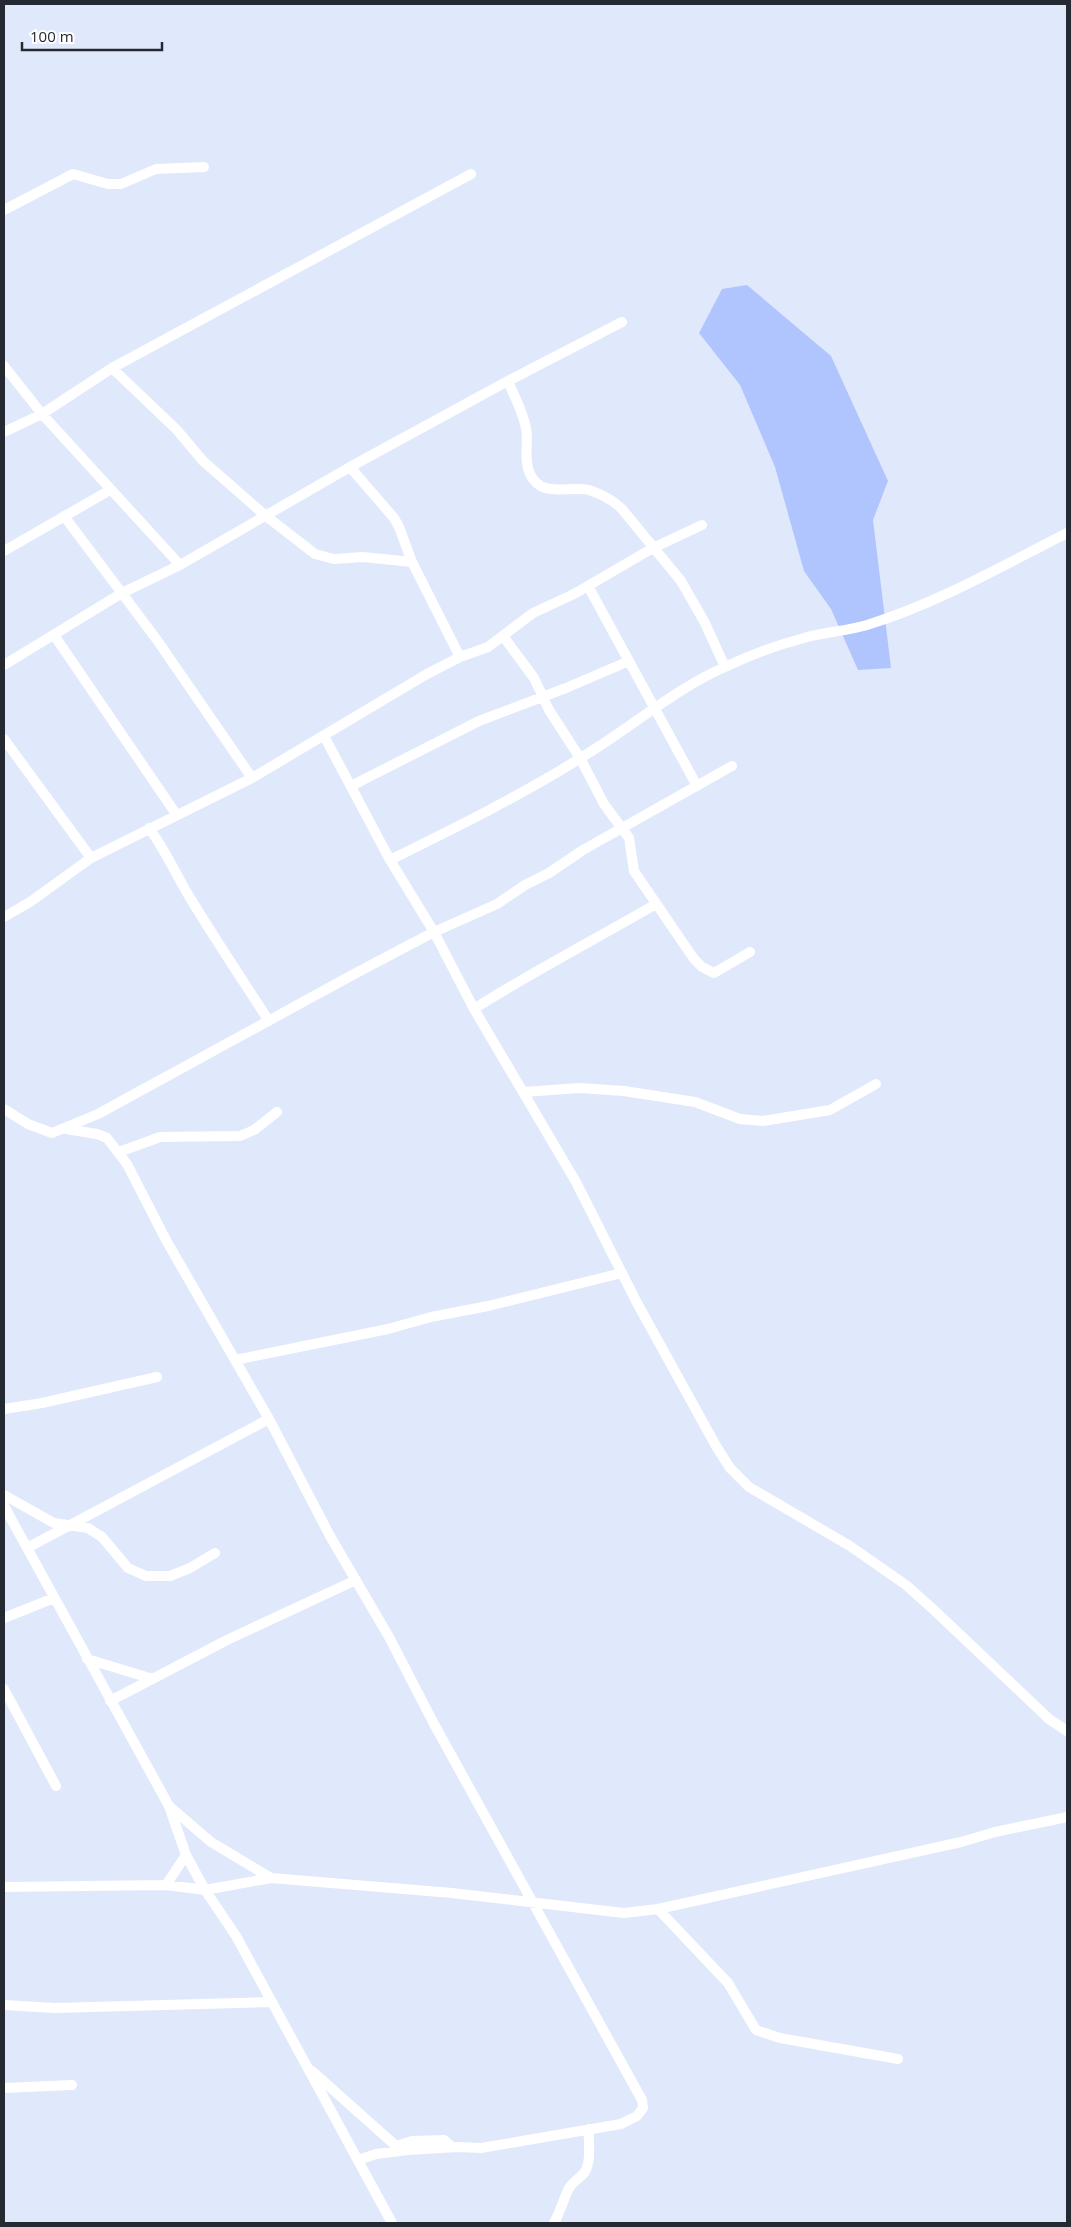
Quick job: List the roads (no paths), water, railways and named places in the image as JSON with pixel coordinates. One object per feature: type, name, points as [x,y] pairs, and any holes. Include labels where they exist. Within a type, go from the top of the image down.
[{"type":"street","points":[[4,210],[72,174],[108,184],[121,184],[156,169],[204,167]]},
{"type":"street","points":[[4,432],[42,414],[112,368],[471,174]]},
{"type":"street","points":[[4,665],[122,594],[180,565],[350,467],[508,381],[622,322]]},
{"type":"street","points":[[4,366],[42,414],[180,565]]},
{"type":"street","points":[[112,368],[155,407],[203,461],[266,516],[315,554],[334,559],[363,557],[412,562]]},
{"type":"street","points":[[508,381],[526,425],[530,474],[540,487],[548,490],[589,490],[613,501],[681,581],[705,623],[725,667]]},
{"type":"street","points":[[350,467],[394,518],[412,562],[460,657]]},
{"type":"street","points":[[4,551],[110,490]]},
{"type":"street","points":[[64,516],[157,640],[252,778]]},
{"type":"street","points":[[4,915],[30,902],[91,858],[176,814],[252,778],[405,686],[460,657],[488,647],[533,613],[588,586],[653,548],[702,525]]},
{"type":"street","points":[[390,860],[508,800],[580,758],[676,692],[725,667],[804,637],[865,625],[905,612],[998,569],[1067,532]]},
{"type":"street","points":[[588,586],[697,786]]},
{"type":"street","points":[[54,635],[176,814]]},
{"type":"street","points":[[503,636],[534,678],[542,697],[580,758],[604,804],[629,838],[632,846],[634,871],[694,959],[708,971],[714,973],[750,952]]},
{"type":"street","points":[[351,786],[479,720],[542,697],[629,661]]},
{"type":"street","points":[[324,736],[390,860],[434,932],[474,1009],[576,1182],[622,1272],[716,1446],[730,1468],[748,1487],[850,1546],[906,1586],[1049,1719],[1067,1731]]},
{"type":"street","points":[[4,739],[91,858]]},
{"type":"street","points":[[4,1108],[28,1124],[52,1133],[66,1129],[98,1114],[434,932],[498,904],[525,885],[549,873],[583,850],[732,766]]},
{"type":"street","points":[[149,828],[162,846],[183,886],[224,953],[269,1021]]},
{"type":"street","points":[[474,1009],[514,983],[581,948],[656,904]]},
{"type":"street","points":[[524,1092],[579,1088],[624,1091],[694,1102],[740,1119],[763,1121],[830,1110],[876,1084]]},
{"type":"street","points":[[119,1152],[160,1137],[240,1136],[254,1130],[277,1112]]},
{"type":"street","points":[[66,1129],[97,1134],[107,1138],[119,1152],[139,1186],[166,1240],[269,1419],[330,1536],[642,2100],[643,2108],[637,2116],[621,2124],[481,2148],[452,2147],[376,2154],[358,2160]]},
{"type":"street","points":[[235,1360],[388,1329],[622,1272]]},
{"type":"street","points":[[4,1408],[42,1403],[157,1377]]},
{"type":"street","points":[[27,1548],[269,1419]]},
{"type":"street","points":[[4,1495],[54,1523],[88,1528],[102,1536],[128,1568],[146,1576],[170,1576],[190,1568],[215,1553]]},
{"type":"street","points":[[4,1506],[169,1806],[186,1855],[205,1890],[236,1936],[392,2223]]},
{"type":"street","points":[[110,1701],[229,1639],[356,1580]]},
{"type":"street","points":[[4,1618],[54,1598]]},
{"type":"street","points":[[87,1659],[153,1679]]},
{"type":"street","points":[[4,1689],[56,1786]]},
{"type":"street","points":[[169,1806],[211,1842],[271,1878]]},
{"type":"street","points":[[5,1885],[166,1885],[205,1890],[271,1878],[531,1901],[576,1909],[624,1914],[658,1909],[815,1873],[836,1871],[961,1842],[995,1832],[1067,1817]]},
{"type":"street","points":[[166,1885],[186,1855]]},
{"type":"street","points":[[658,1909],[728,1984],[756,2030],[780,2038],[898,2059]]},
{"type":"street","points":[[4,2005],[55,2008],[272,2002]]},
{"type":"street","points":[[307,2067],[396,2146],[412,2141],[444,2140],[452,2147]]},
{"type":"street","points":[[4,2088],[72,2085]]},
{"type":"street","points":[[554,2223],[568,2190],[573,2182],[585,2172],[588,2162],[589,2129]]}]
